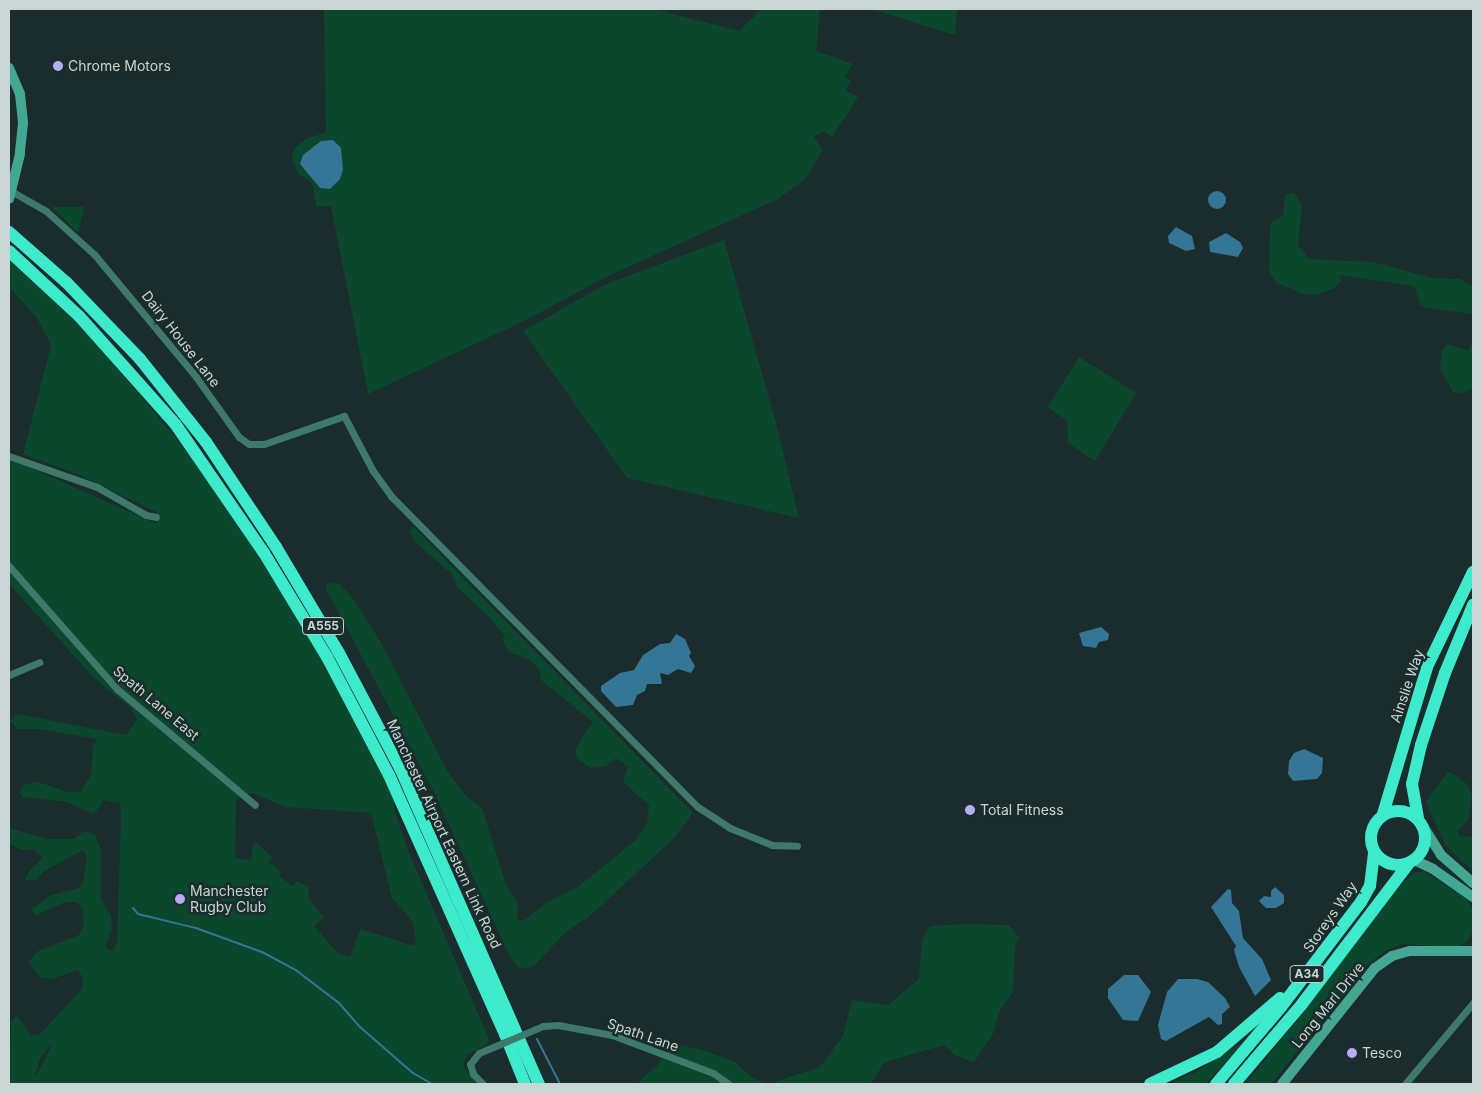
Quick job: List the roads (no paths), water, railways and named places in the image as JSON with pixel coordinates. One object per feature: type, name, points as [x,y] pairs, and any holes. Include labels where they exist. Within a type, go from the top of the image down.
[{"type":"highway","name":"Manchester Airport Eastern Link Road","points":[[9,232],[66,282],[140,359],[206,442],[276,547],[339,653],[401,770],[539,1084]]},
{"type":"highway","name":"Manchester Airport Eastern Link Road","points":[[9,251],[79,316],[170,418],[260,545],[327,658],[389,775],[525,1084]]},
{"type":"highway","name":"Ainslie Way","points":[[1383,814],[1427,667],[1473,572]]},
{"type":"highway","name":"A34","points":[[1411,862],[1424,845],[1412,784],[1421,745],[1445,673],[1473,605]]},
{"type":"highway","points":[[1383,814],[1394,810],[1407,812],[1420,822]]},
{"type":"highway","name":"A34","points":[[1374,852],[1370,837],[1372,827],[1383,814]]},
{"type":"highway","points":[[1374,852],[1389,864],[1411,862]]},
{"type":"highway","name":"Storeys Way","points":[[1216,1084],[1333,942],[1370,886],[1374,852]]},
{"type":"highway","name":"Storeys Way","points":[[1234,1084],[1302,1004],[1411,862]]},
{"type":"highway","points":[[1150,1084],[1196,1064],[1242,1034],[1333,942]]},
{"type":"highway","points":[[488,998],[516,1084]]},
{"type":"street","points":[[9,68],[20,94],[22,123],[10,195]]},
{"type":"street","name":"Dairy House Lane","points":[[10,195],[46,211],[94,254],[196,377],[239,437],[249,444],[264,444],[344,416],[372,471],[390,496],[698,807],[714,819],[772,845],[797,846]]},
{"type":"street","points":[[9,456],[97,487],[146,515],[156,517]]},
{"type":"street","name":"Spath Lane East","points":[[9,566],[117,690],[255,805]]},
{"type":"street","points":[[9,674],[39,662]]},
{"type":"street","points":[[1420,822],[1441,855],[1473,883]]},
{"type":"street","points":[[1411,862],[1433,869],[1473,897]]},
{"type":"street","name":"Long Marl Drive","points":[[1282,1084],[1375,968],[1392,956],[1410,951],[1468,952],[1473,941]]},
{"type":"street","points":[[1405,1084],[1473,1003]]},
{"type":"street","name":"Spath Lane","points":[[482,1084],[473,1074],[470,1064],[479,1053],[543,1026],[558,1025],[612,1035],[713,1073],[729,1084]]},
{"type":"water","points":[[333,140],[341,148],[343,170],[340,179],[330,189],[320,188],[300,164],[303,155],[321,141]]},
{"type":"water","points":[[1217,191],[1223,194],[1226,200],[1223,206],[1217,209],[1211,206],[1208,200],[1211,194]]},
{"type":"water","points":[[1176,227],[1192,236],[1195,249],[1186,251],[1169,243],[1168,236]]},
{"type":"water","points":[[1226,233],[1240,242],[1243,248],[1238,257],[1210,252],[1209,242]]},
{"type":"water","points":[[1101,627],[1109,634],[1108,640],[1099,642],[1096,648],[1083,646],[1079,633]]},
{"type":"water","points":[[676,634],[685,639],[691,653],[689,656],[695,666],[691,673],[678,669],[668,675],[660,673],[662,684],[647,684],[645,691],[637,695],[633,705],[616,707],[601,691],[601,686],[620,673],[634,670],[643,655],[660,644],[670,643]]},
{"type":"water","points":[[1304,749],[1323,758],[1322,773],[1317,779],[1293,781],[1288,774],[1289,761],[1294,753]]},
{"type":"water","points":[[1275,887],[1284,895],[1284,903],[1276,908],[1266,908],[1259,901],[1264,896],[1271,897],[1271,891]]},
{"type":"water","points":[[1228,889],[1231,890],[1232,903],[1239,911],[1243,938],[1262,959],[1271,980],[1255,996],[1239,967],[1234,950],[1236,946],[1211,907]]},
{"type":"water","points":[[1124,975],[1138,975],[1151,992],[1138,1021],[1123,1020],[1108,998],[1108,989]]},
{"type":"water","points":[[1178,979],[1197,979],[1208,982],[1225,998],[1230,1007],[1222,1014],[1222,1024],[1218,1025],[1209,1017],[1166,1041],[1161,1039],[1158,1025],[1167,992]]},
{"type":"waterway","points":[[133,908],[138,914],[196,928],[262,952],[297,971],[339,1003],[360,1027],[413,1073],[432,1084]]},
{"type":"waterway","points":[[537,1039],[560,1084]]},
{"type":"place","name":"Chrome Motors","points":[[58,66]]},
{"type":"place","name":"Total Fitness","points":[[970,810]]},
{"type":"place","name":"Manchester Rugby Club","points":[[180,899]]},
{"type":"place","name":"Tesco","points":[[1352,1053]]}]
